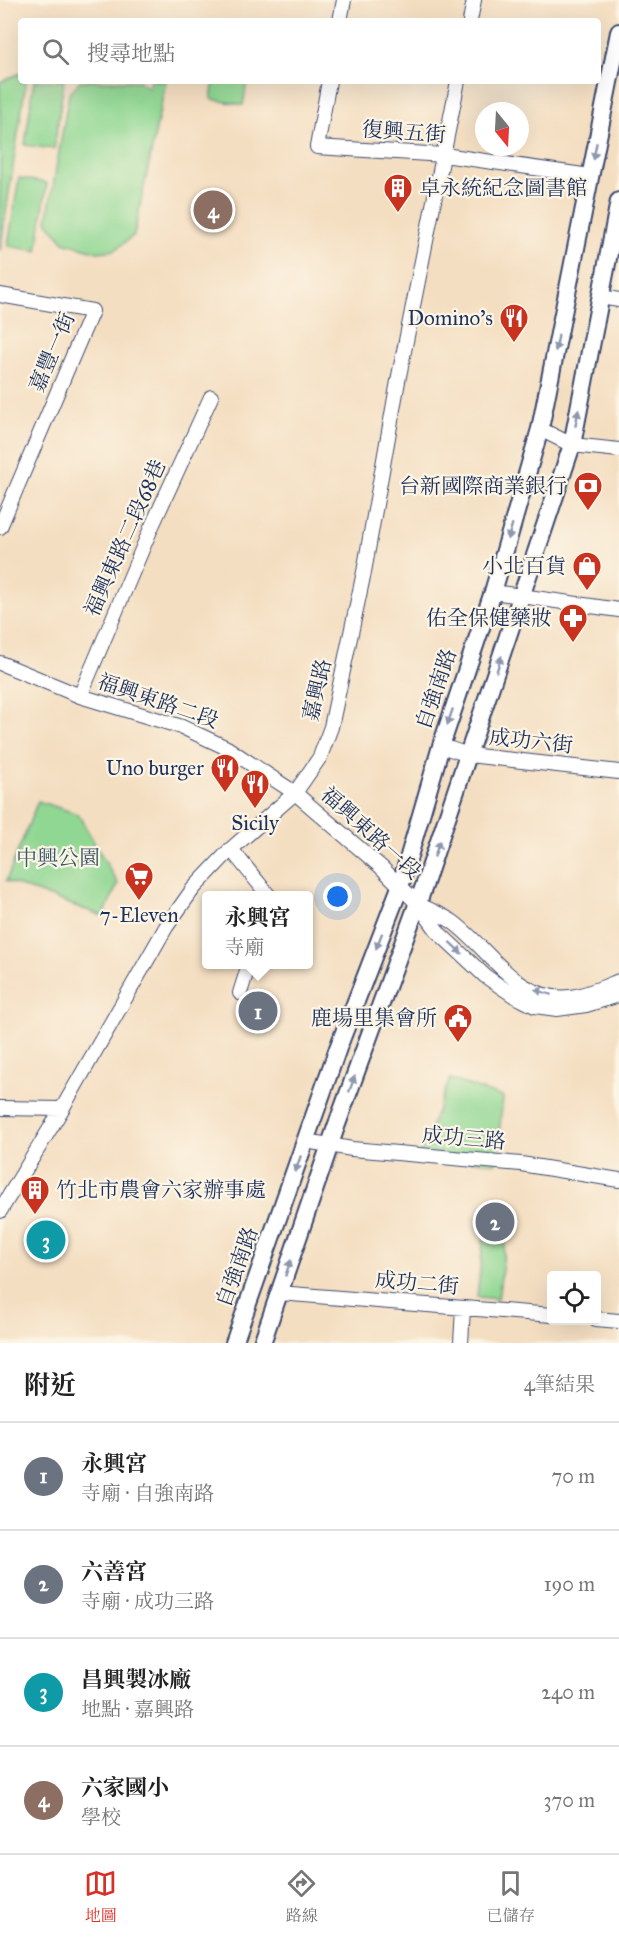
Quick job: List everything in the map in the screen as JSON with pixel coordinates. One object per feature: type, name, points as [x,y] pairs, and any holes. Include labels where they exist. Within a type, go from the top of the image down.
[{"type":"main road","name":"自強南路","points":[[234,1343],[400,886],[441,746],[493,592],[540,429],[619,32]]},
{"type":"main road","points":[[262,1343],[330,1145],[418,904],[572,445],[619,201]]},
{"type":"street","points":[[341,18],[344,0]]},
{"type":"street","points":[[471,18],[474,0]]},
{"type":"street","name":"復興五街","points":[[328,84],[317,147],[444,155],[590,176]]},
{"type":"street","name":"嘉興路","points":[[0,1211],[62,1109],[153,946],[193,889],[231,849],[295,793],[321,757],[332,728],[364,572],[398,381],[457,84]]},
{"type":"street","name":"嘉豐一街","points":[[0,295],[92,311],[0,527]]},
{"type":"street","points":[[600,297],[619,300]]},
{"type":"street","name":"福興東路二段68巷","points":[[80,696],[152,526],[211,398]]},
{"type":"street","points":[[540,429],[572,445],[619,450]]},
{"type":"street","points":[[493,592],[619,610]]},
{"type":"street","name":"福興東路二段","points":[[0,663],[80,696],[191,731],[227,748],[295,793]]},
{"type":"street","name":"成功六街","points":[[441,746],[469,755],[619,772]]},
{"type":"street","name":"福興東路一段","points":[[295,793],[400,886],[418,904],[440,933],[485,976],[531,1004],[557,1009],[586,1005],[619,995]]},
{"type":"street","points":[[231,849],[265,891]]},
{"type":"street","name":"福興東路一段","points":[[418,904],[453,922],[493,962],[522,985],[548,995],[570,997],[619,981]]},
{"type":"street","points":[[240,993],[247,969]]},
{"type":"street","points":[[0,1108],[62,1109]]},
{"type":"street","name":"成功三路","points":[[306,1141],[520,1164],[619,1180]]},
{"type":"street","name":"成功二街","points":[[279,1293],[547,1315]]},
{"type":"street","points":[[461,1343],[463,1308]]},
{"type":"street","points":[[601,1319],[619,1321]]},
{"type":"green space","points":[[18,74],[18,84],[26,84],[0,251],[0,82]]},
{"type":"green space","points":[[34,84],[64,84],[54,149],[25,145]]},
{"type":"green space","points":[[77,84],[143,84],[148,88],[149,84],[165,84],[134,235],[115,250],[98,252],[64,242],[47,221],[69,94]]},
{"type":"green space","points":[[214,84],[246,84],[243,105],[211,99]]},
{"type":"green space","points":[[19,178],[47,183],[37,251],[8,246]]},
{"type":"green space","name":"中興公園","points":[[38,801],[78,814],[118,884],[103,916],[6,881]]},
{"type":"green space","points":[[450,1079],[503,1097],[496,1163],[419,1156]]},
{"type":"green space","points":[[484,1234],[506,1237],[498,1299],[477,1297]]},
{"type":"place","name":"六家國小","points":[[213,210]]},
{"type":"place","name":"卓永統紀念圖書館","points":[[398,214]]},
{"type":"place","name":"Domino's","points":[[514,344]]},
{"type":"place","name":"台新國際商業銀行","points":[[588,512]]},
{"type":"place","name":"小北百貨","points":[[587,592]]},
{"type":"place","name":"佑全保健藥妝","points":[[573,644]]},
{"type":"place","name":"Uno burger","points":[[225,794]]},
{"type":"place","name":"Sicily","points":[[255,810]]},
{"type":"place","name":"7-Eleven","points":[[139,902]]},
{"type":"place","name":"永興宮","points":[[258,1011]]},
{"type":"place","name":"鹿場里集會所","points":[[458,1044]]},
{"type":"place","name":"竹北市農會六家辦事處","points":[[35,1216]]},
{"type":"place","name":"六善宮","points":[[495,1222]]},
{"type":"place","name":"昌興製冰廠","points":[[46,1240]]}]
